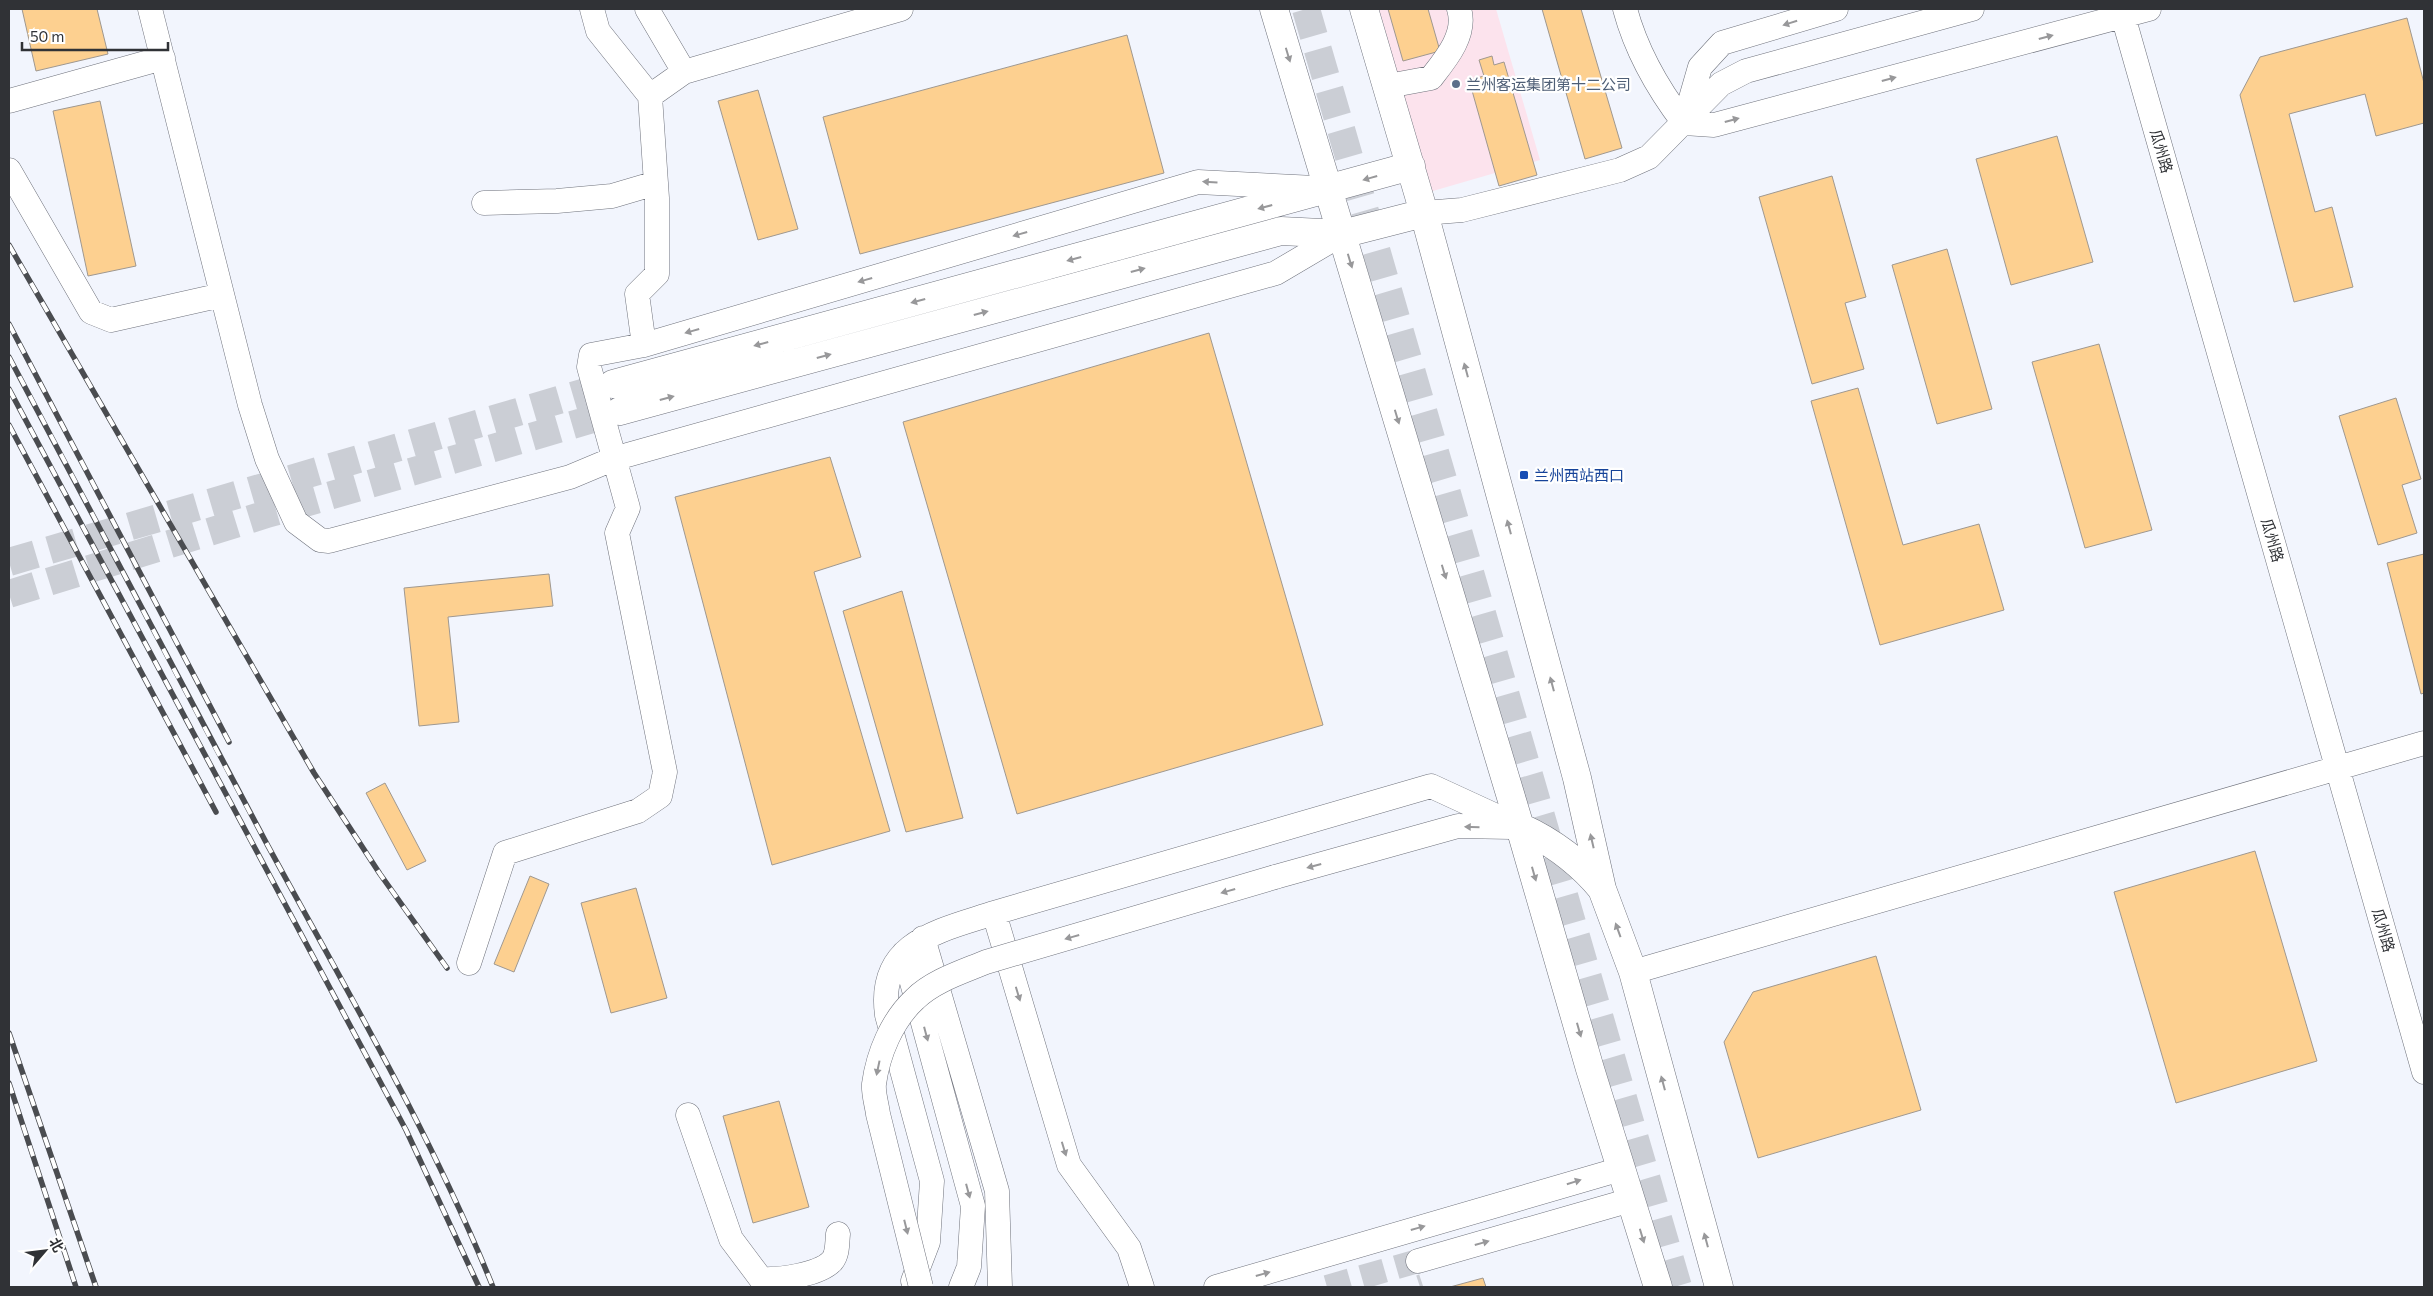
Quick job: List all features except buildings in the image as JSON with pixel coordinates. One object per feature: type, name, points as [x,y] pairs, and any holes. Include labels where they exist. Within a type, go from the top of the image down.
[{"type":"main road","points":[[1274,9],[1658,1287]]},
{"type":"main road","points":[[1364,9],[1411,166],[1577,778],[1602,889],[1633,972],[1718,1287]]},
{"type":"main road","points":[[613,384],[1411,166]]},
{"type":"main road","points":[[620,411],[1281,231],[1342,234],[1424,213]]},
{"type":"main road","points":[[1520,827],[1563,851],[1589,873],[1602,889]]},
{"type":"street","points":[[150,9],[250,405],[267,459],[296,522],[320,540],[329,541],[570,477],[613,459],[1276,272],[1342,234]]},
{"type":"street","points":[[592,9],[598,31],[650,96],[656,183],[657,274],[637,294],[644,345]]},
{"type":"street","points":[[647,9],[684,72]]},
{"type":"street","points":[[650,96],[684,72],[901,9]]},
{"type":"street","points":[[1388,86],[1431,78],[1452,52],[1462,18],[1458,9]]},
{"type":"street","points":[[1624,9],[1629,27],[1663,95],[1684,123],[1714,125],[2123,13],[2149,9]]},
{"type":"street","points":[[1684,123],[1700,67],[1722,43],[1836,9]]},
{"type":"street","points":[[1424,213],[1462,210],[1620,170],[1649,157],[1720,84],[1746,70],[1972,9]]},
{"type":"street","name":"瓜州路","points":[[2123,13],[2423,1064]]},
{"type":"street","points":[[9,101],[163,58]]},
{"type":"street","points":[[9,170],[91,312],[111,320],[222,295]]},
{"type":"street","points":[[470,963],[505,853],[638,811],[660,796],[665,772],[617,534],[628,508],[589,366],[591,355],[644,345],[1198,182],[1329,189]]},
{"type":"street","points":[[484,203],[557,201],[612,196],[656,183]]},
{"type":"street","points":[[1633,972],[2424,743]]},
{"type":"street","points":[[910,1287],[928,1242],[932,1181],[887,1015],[885,998],[887,982],[893,966],[904,953],[923,938],[994,913],[1431,786],[1520,827]]},
{"type":"street","points":[[921,1287],[878,1114],[874,1086],[881,1052],[897,1022],[915,998],[942,981],[986,962],[1275,877],[1458,826],[1520,827]]},
{"type":"street","points":[[994,913],[1069,1165],[1128,1248],[1142,1287]]},
{"type":"street","points":[[923,938],[998,1191],[1000,1287]]},
{"type":"street","points":[[904,953],[973,1206],[969,1267],[961,1287]]},
{"type":"street","points":[[688,1115],[731,1239],[761,1279],[778,1280],[820,1268],[833,1260],[837,1250],[838,1234]]},
{"type":"street","points":[[1216,1287],[1621,1169]]},
{"type":"street","points":[[1418,1261],[1631,1200]]},
{"type":"shaded area","name":"兰州客运集团第十二公司","points":[[1372,9],[1496,9],[1540,160],[1426,193]]},
{"type":"tunnel","points":[[1306,9],[1678,1287]]},
{"type":"tunnel","points":[[9,562],[613,384]]},
{"type":"tunnel","points":[[9,594],[267,514],[620,411]]},
{"type":"tunnel","points":[[1327,1287],[1418,1261]]},
{"type":"railway","points":[[9,245],[314,773],[380,874],[447,968]]},
{"type":"railway","points":[[9,324],[229,742]]},
{"type":"railway","points":[[9,357],[235,785],[387,1064],[443,1174],[493,1287]]},
{"type":"railway","points":[[9,389],[406,1130],[479,1287]]},
{"type":"railway","points":[[9,425],[216,812]]},
{"type":"railway","points":[[9,1033],[96,1287]]},
{"type":"railway","points":[[9,1083],[76,1287]]},
{"type":"place","name":"兰州客运集团第十二公司","points":[[1456,84]]},
{"type":"place","name":"兰州西站西口","points":[[1524,475]]}]
